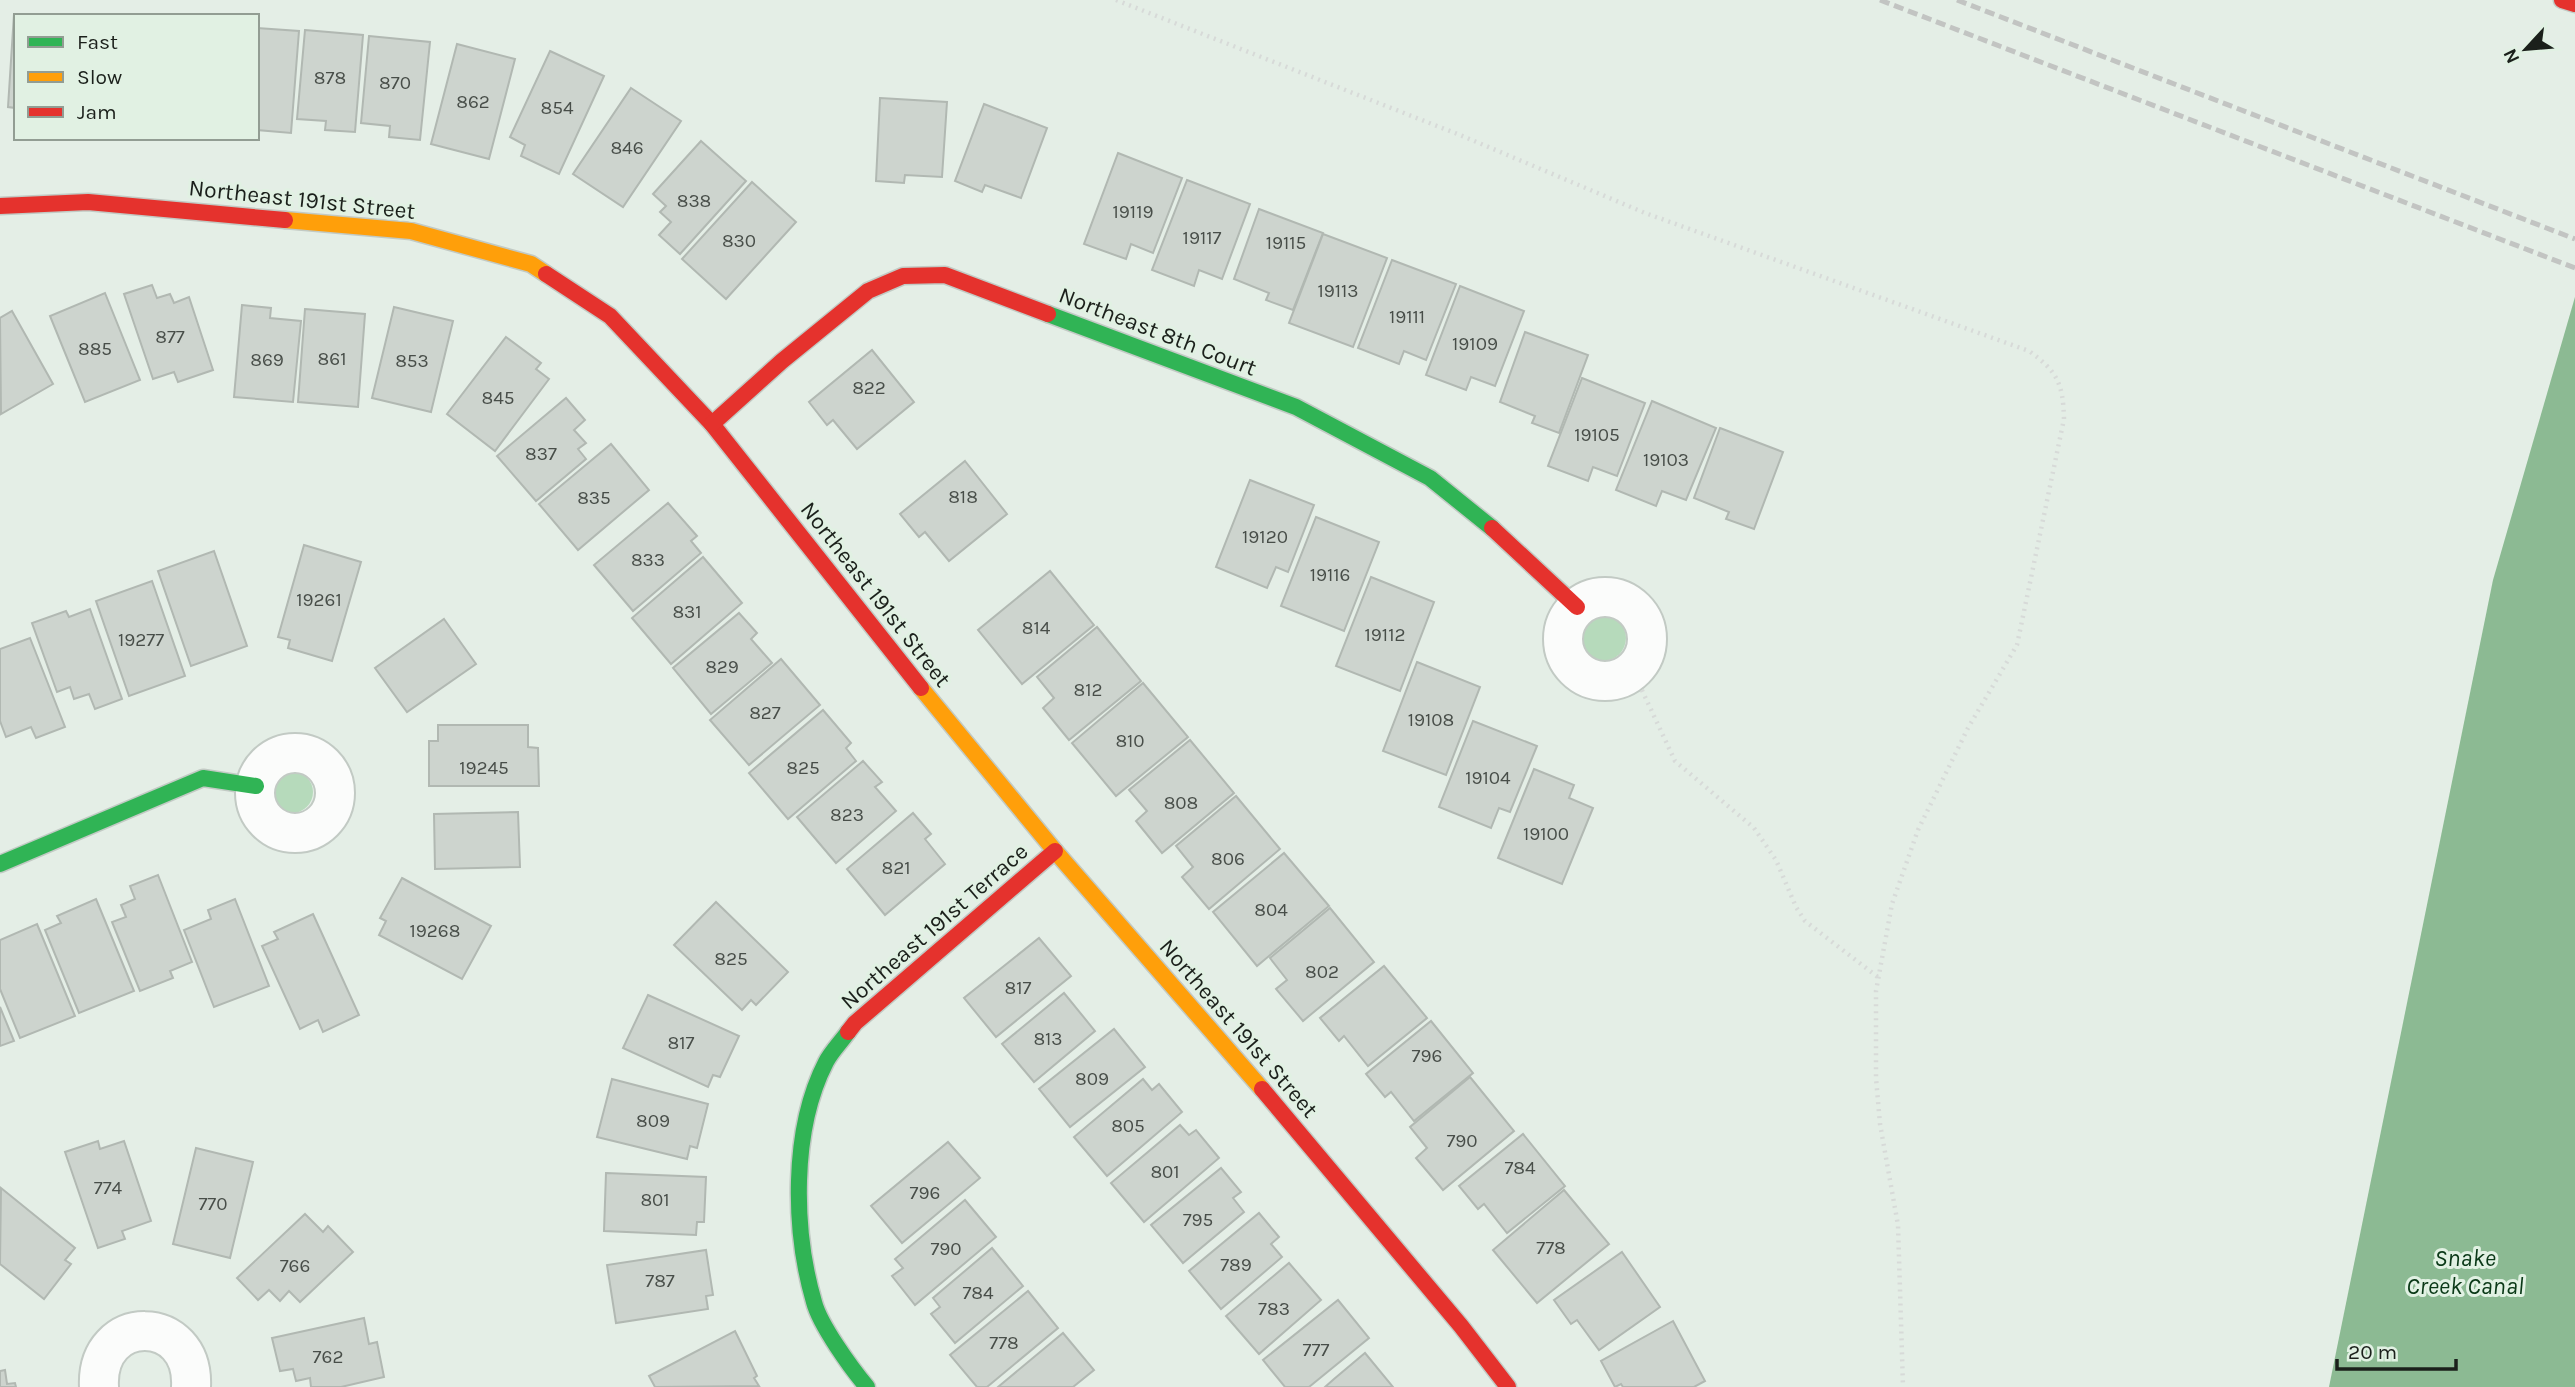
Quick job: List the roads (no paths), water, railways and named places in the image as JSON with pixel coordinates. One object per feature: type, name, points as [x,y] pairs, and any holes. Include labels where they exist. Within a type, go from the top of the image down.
[{"type":"main road","points":[[2562,0],[2575,4]]},
{"type":"main road","name":"Northeast 191st Street","points":[[0,206],[88,202],[411,231],[531,264],[610,316],[712,424],[963,741],[1193,1008],[1461,1326],[1508,1387]]},
{"type":"main road","name":"Northeast 8th Court","points":[[712,424],[782,360],[868,291],[903,275],[945,275],[1296,407],[1430,478],[1481,518],[1577,607]]},
{"type":"main road","points":[[0,864],[203,778],[256,786]]},
{"type":"main road","name":"Northeast 191st Terrace","points":[[867,1387],[849,1366],[814,1304],[798,1219],[802,1129],[826,1062],[855,1023],[1055,851]]},
{"type":"street","points":[[1601,597],[1614,598],[1627,603],[1637,612],[1647,635],[1646,649],[1633,671],[1620,679],[1599,681],[1579,672],[1569,661],[1564,648],[1563,633],[1568,619],[1577,607],[1601,597]]},
{"type":"street","points":[[99,1387],[98,1373],[109,1346],[121,1337],[149,1330],[165,1335],[178,1344],[188,1358],[192,1373],[191,1387]]},
{"type":"water","name":"Snake Creek Canal","points":[[2575,297],[2575,1387],[2329,1387],[2493,580]]},
{"type":"railway","points":[[1880,0],[2575,268]]},
{"type":"railway","points":[[1957,0],[2575,239]]}]
